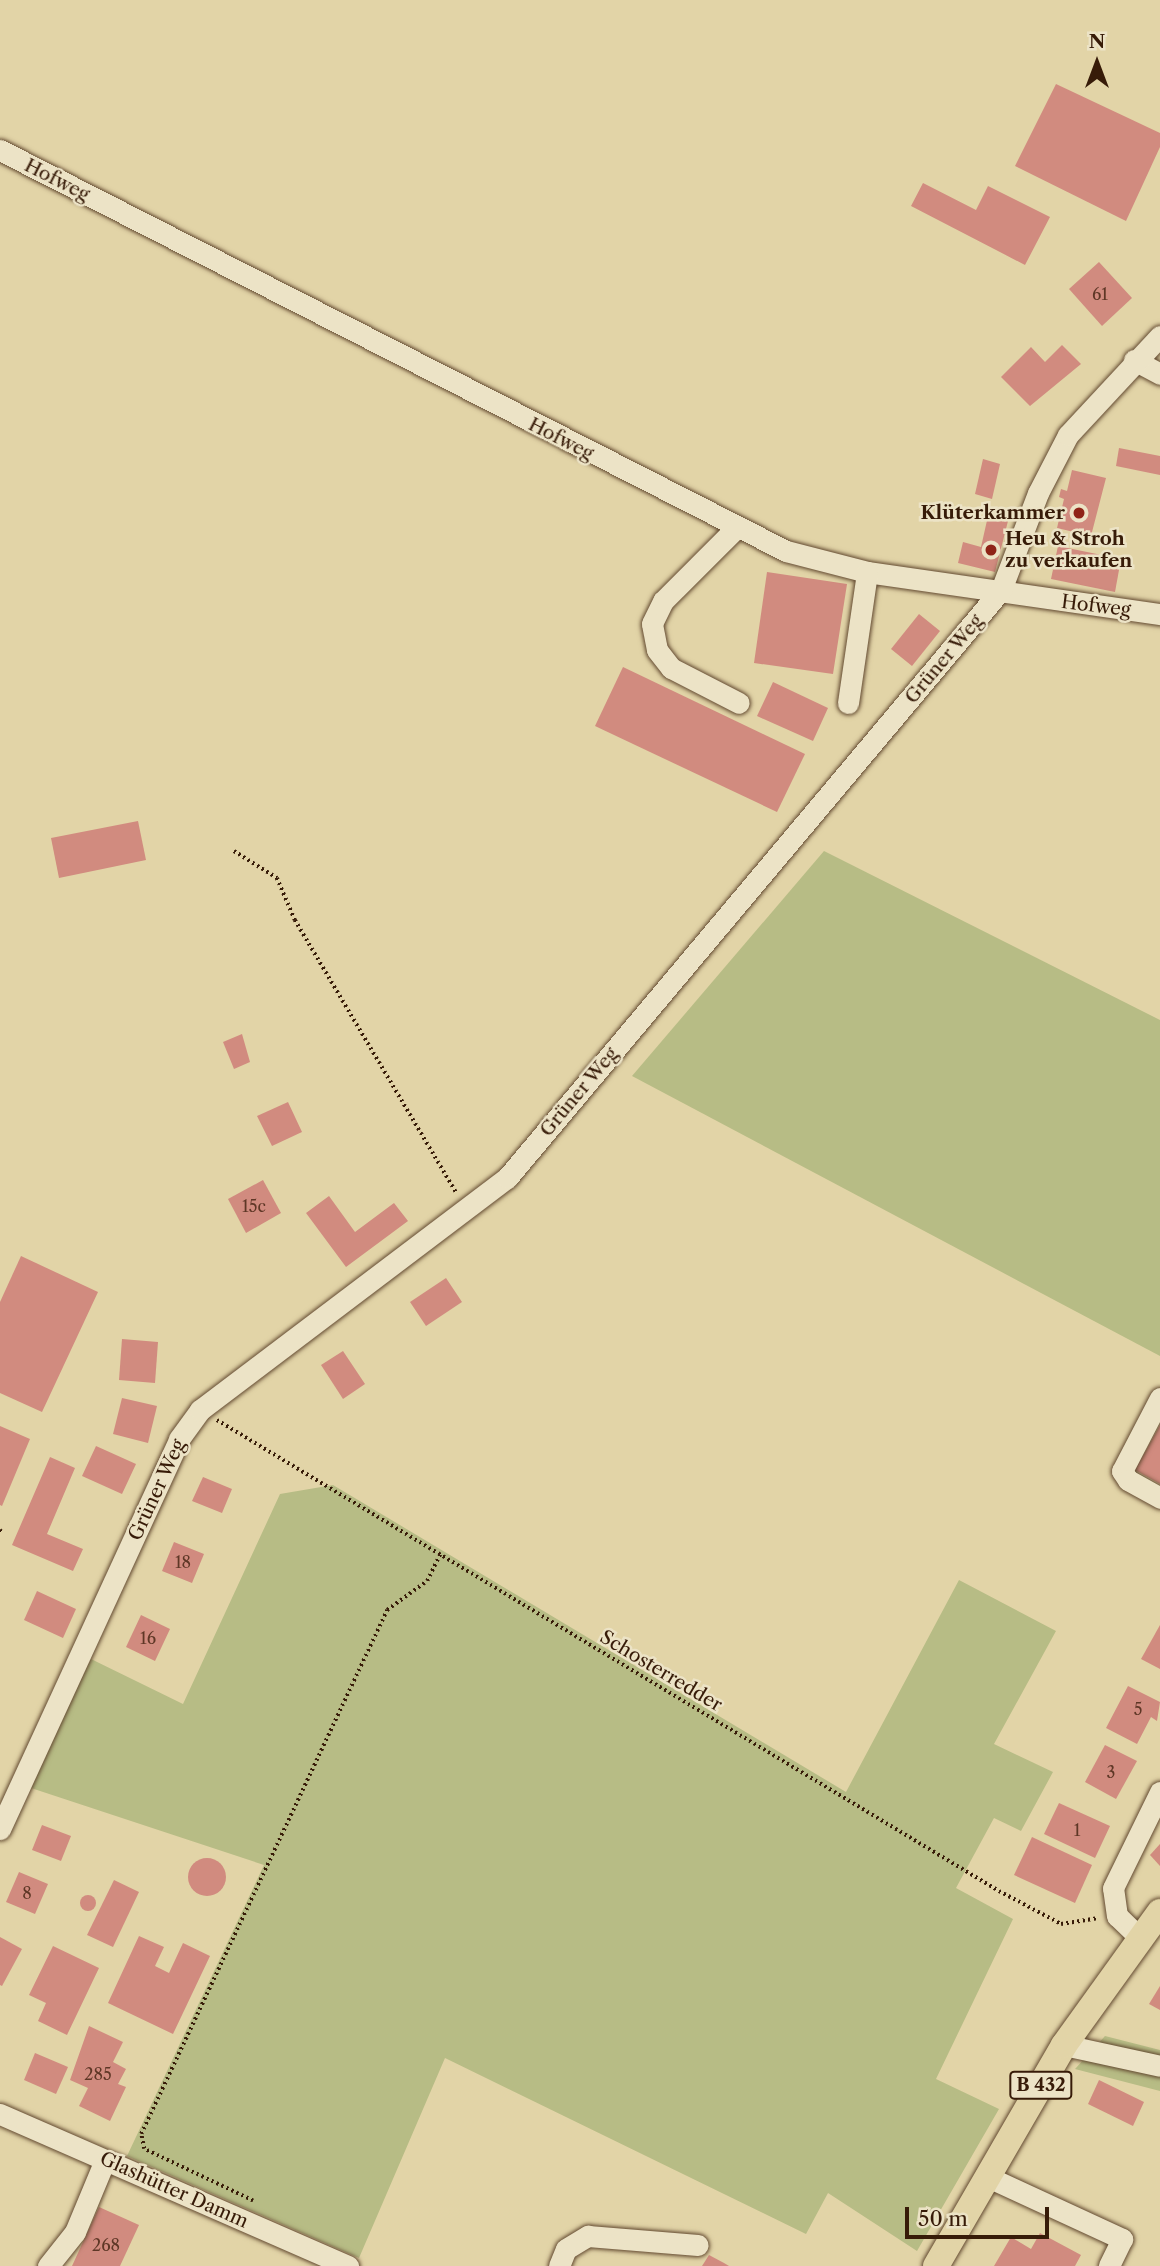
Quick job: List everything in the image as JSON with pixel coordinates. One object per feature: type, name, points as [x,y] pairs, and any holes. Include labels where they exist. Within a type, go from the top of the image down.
[{"type":"main road","name":"B 432","points":[[936,2266],[1065,2045],[1139,1937],[1160,1912]]},
{"type":"street","name":"Hofweg","points":[[0,150],[736,528],[786,551],[867,572],[1160,614]]},
{"type":"street","name":"Grüner Weg","points":[[0,1829],[179,1439],[200,1410],[507,1178],[1001,590],[1038,494],[1068,435],[1160,336]]},
{"type":"street","points":[[1135,360],[1160,374]]},
{"type":"street","points":[[736,528],[663,601],[652,624],[657,650],[671,668],[739,703]]},
{"type":"street","points":[[848,703],[867,572]]},
{"type":"street","points":[[1160,1398],[1122,1471],[1128,1480],[1160,1498]]},
{"type":"street","points":[[1139,1937],[1117,1916],[1113,1888],[1160,1792]]},
{"type":"street","points":[[1065,2045],[1160,2066]]},
{"type":"street","name":"Glashütter Damm","points":[[0,2114],[105,2160],[311,2259],[348,2266]]},
{"type":"street","points":[[48,2266],[54,2251],[75,2232],[105,2160]]},
{"type":"street","points":[[988,2176],[1122,2239],[1109,2266]]},
{"type":"street","points":[[559,2266],[566,2249],[588,2236],[698,2245]]},
{"type":"path","points":[[234,851],[277,878],[295,920],[466,1208]]},
{"type":"path","name":"Schosterredder","points":[[200,1410],[999,1891],[1061,1924],[1117,1916]]},
{"type":"path","points":[[263,2206],[144,2150],[141,2134],[387,1610],[427,1581],[440,1554]]},
{"type":"green space","points":[[824,851],[1160,1020],[1160,1356],[632,1076]]},
{"type":"green space","points":[[333,1485],[846,1792],[959,1580],[1056,1631],[994,1744],[1053,1772],[1021,1831],[994,1818],[956,1888],[1013,1919],[936,2079],[999,2109],[917,2251],[828,2193],[806,2234],[445,2058],[359,2258],[127,2156],[264,1865],[28,1787],[91,1659],[183,1704],[280,1494]]},
{"type":"green space","points":[[1105,2036],[1160,2050],[1160,2091],[1075,2069]]},
{"type":"building","points":[[1056,84],[1160,133],[1160,147],[1126,221],[1015,166]]},
{"type":"building","points":[[923,183],[976,210],[988,186],[1050,217],[1025,265],[911,206]]},
{"type":"building","points":[[1099,262],[1132,298],[1102,326],[1069,289]]},
{"type":"building","points":[[1062,345],[1081,364],[1030,406],[1001,377],[1031,347],[1045,362]]},
{"type":"building","points":[[1119,448],[1160,456],[1160,475],[1116,466]]},
{"type":"building","points":[[983,459],[1000,464],[992,499],[975,494]]},
{"type":"building","name":"Klüterkammer","points":[[1072,470],[1106,478],[1091,536],[1057,528],[1064,499],[1059,497],[1061,489],[1067,491]]},
{"type":"building","points":[[988,516],[1008,521],[995,572],[958,563],[963,542],[981,547]]},
{"type":"building","points":[[1058,546],[1121,559],[1115,592],[1051,579]]},
{"type":"building","points":[[767,572],[847,584],[833,674],[754,663]]},
{"type":"building","points":[[919,614],[940,631],[912,666],[891,649]]},
{"type":"building","points":[[623,667],[805,754],[777,812],[595,726]]},
{"type":"building","points":[[773,682],[828,708],[813,741],[757,716]]},
{"type":"building","points":[[138,821],[146,860],[59,878],[51,838]]},
{"type":"building","points":[[242,1034],[250,1062],[234,1069],[223,1042]]},
{"type":"building","points":[[288,1102],[302,1132],[272,1146],[257,1116]]},
{"type":"building","points":[[263,1180],[281,1213],[246,1233],[228,1199]]},
{"type":"building","points":[[329,1196],[355,1232],[394,1203],[408,1221],[346,1267],[306,1213]]},
{"type":"building","points":[[21,1256],[98,1292],[42,1412],[0,1393],[0,1302]]},
{"type":"building","points":[[446,1278],[462,1302],[426,1326],[410,1302]]},
{"type":"building","points":[[122,1339],[158,1342],[155,1383],[119,1380]]},
{"type":"building","points":[[343,1351],[365,1384],[343,1399],[321,1365]]},
{"type":"building","points":[[122,1398],[157,1406],[148,1443],[113,1434]]},
{"type":"building","points":[[1160,1425],[1160,1484],[1135,1470]]},
{"type":"building","points":[[0,1426],[30,1439],[2,1506],[0,1505]]},
{"type":"building","points":[[96,1446],[136,1464],[122,1494],[82,1476]]},
{"type":"building","points":[[50,1457],[75,1468],[47,1534],[83,1549],[73,1571],[12,1545]]},
{"type":"building","points":[[203,1477],[232,1489],[222,1513],[192,1501]]},
{"type":"building","points":[[174,1542],[204,1554],[192,1583],[162,1571]]},
{"type":"building","points":[[37,1591],[76,1609],[63,1638],[24,1620]]},
{"type":"building","points":[[141,1615],[170,1629],[155,1661],[126,1647]]},
{"type":"building","points":[[1160,1625],[1160,1669],[1141,1659]]},
{"type":"building","points":[[1128,1686],[1160,1702],[1157,1721],[1151,1717],[1137,1744],[1106,1728]]},
{"type":"building","points":[[1105,1745],[1137,1761],[1116,1799],[1085,1782]]},
{"type":"building","points":[[1059,1803],[1110,1826],[1095,1858],[1044,1834]]},
{"type":"building","points":[[42,1825],[71,1836],[61,1861],[32,1850]]},
{"type":"building","points":[[1032,1837],[1092,1865],[1075,1903],[1014,1875]]},
{"type":"building","points":[[1160,1844],[1160,1866],[1150,1855]]},
{"type":"building","points":[[207,1858],[220,1864],[226,1877],[220,1890],[207,1896],[194,1890],[188,1877],[194,1864]]},
{"type":"building","points":[[19,1872],[48,1884],[35,1914],[6,1902]]},
{"type":"building","points":[[114,1880],[139,1892],[113,1947],[87,1935]]},
{"type":"building","points":[[85,1895],[91,1895],[96,1903],[94,1909],[85,1911],[80,1906],[80,1900]]},
{"type":"building","points":[[139,1936],[164,1947],[155,1966],[169,1973],[183,1943],[210,1956],[173,2034],[108,2003]]},
{"type":"building","points":[[0,1937],[22,1949],[2,1986],[0,1985]]},
{"type":"building","points":[[53,1946],[99,1968],[67,2035],[38,2021],[46,2003],[29,1995]]},
{"type":"building","points":[[1160,1986],[1160,2010],[1149,2004]]},
{"type":"building","points":[[89,2026],[123,2042],[113,2062],[126,2069],[118,2084],[126,2087],[110,2121],[79,2106],[88,2088],[70,2080]]},
{"type":"building","points":[[35,2053],[68,2067],[56,2094],[24,2080]]},
{"type":"building","points":[[1099,2080],[1144,2102],[1133,2126],[1088,2104]]},
{"type":"building","points":[[99,2207],[139,2225],[120,2266],[72,2266]]},
{"type":"building","points":[[1040,2233],[1081,2255],[1075,2266],[994,2266],[1011,2237],[1031,2249]]},
{"type":"building","points":[[709,2255],[724,2263],[729,2266],[702,2266]]},
{"type":"place","name":"Klüterkammer","points":[[1079,513]]},
{"type":"place","name":"Heu & Stroh zu verkaufen","points":[[991,550]]}]
